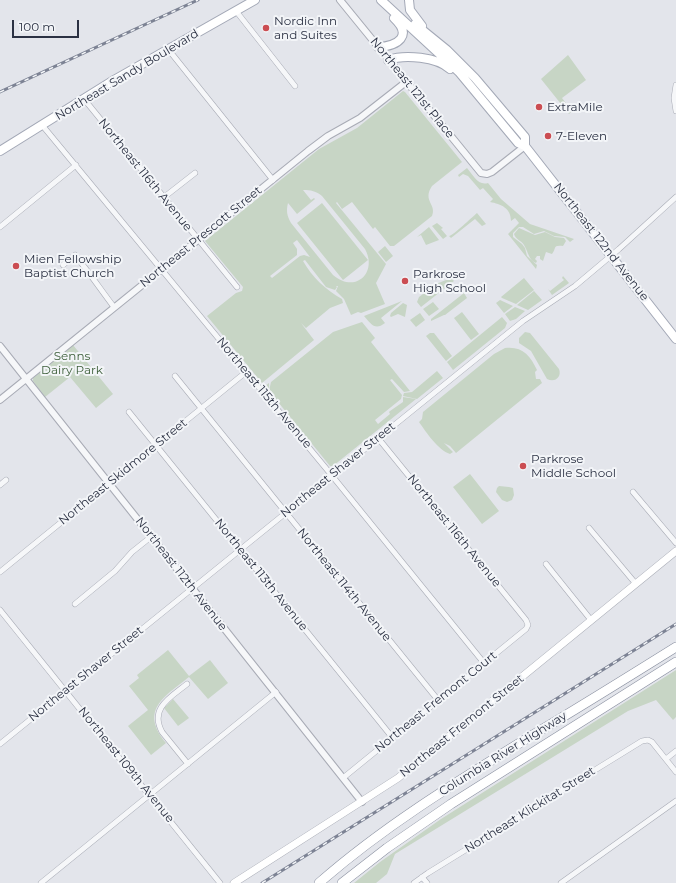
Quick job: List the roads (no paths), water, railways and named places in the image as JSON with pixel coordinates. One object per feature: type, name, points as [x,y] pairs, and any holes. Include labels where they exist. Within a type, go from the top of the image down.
[{"type":"highway","name":"Columbia River Highway","points":[[335,869],[402,819],[450,786],[676,647]]},
{"type":"highway","name":"Columbia River Highway","points":[[342,883],[392,845],[451,804],[676,662]]},
{"type":"highway","points":[[312,883],[335,869]]},
{"type":"highway","points":[[319,883],[335,869]]},
{"type":"main road","name":"Northeast Sandy Boulevard","points":[[0,152],[84,99],[255,0]]},
{"type":"main road","points":[[408,0],[410,10],[421,23],[425,32]]},
{"type":"main road","points":[[378,47],[391,46],[395,44],[403,33],[401,25],[391,15],[386,2]]},
{"type":"main road","name":"Northeast 122nd Avenue","points":[[386,2],[425,32],[461,63],[494,98],[525,137],[525,146]]},
{"type":"main road","name":"Northeast 122nd Avenue","points":[[386,2],[452,64],[479,94],[518,143],[525,146],[676,339]]},
{"type":"main road","points":[[388,60],[394,58],[426,58],[440,61],[479,94]]},
{"type":"main road","name":"Northeast Fremont Street","points":[[234,883],[404,774],[676,551]]},
{"type":"street","name":"Northeast 121st Place","points":[[340,0],[479,172],[484,174],[492,172],[525,146]]},
{"type":"street","points":[[236,11],[295,86]]},
{"type":"street","points":[[168,49],[273,180]]},
{"type":"street","name":"Northeast Prescott Street","points":[[0,400],[315,145],[360,118],[406,82]]},
{"type":"street","points":[[676,85],[674,98],[676,111]]},
{"type":"street","name":"Northeast 116th Avenue","points":[[84,99],[236,287]]},
{"type":"street","name":"Northeast 115th Avenue","points":[[42,125],[332,476],[484,663]]},
{"type":"street","points":[[0,227],[76,165]]},
{"type":"street","points":[[163,198],[195,172]]},
{"type":"street","name":"Northeast Shaver Street","points":[[0,744],[521,323],[568,292],[612,256],[676,198]]},
{"type":"street","points":[[63,265],[75,255],[90,273],[95,283],[114,307]]},
{"type":"street","name":"Northeast 112th Avenue","points":[[0,346],[362,802]]},
{"type":"street","name":"Northeast Skidmore Street","points":[[0,572],[246,372]]},
{"type":"street","name":"Northeast 114th Avenue","points":[[175,376],[438,700]]},
{"type":"street","name":"Northeast 113th Avenue","points":[[129,412],[392,737]]},
{"type":"street","name":"Northeast 116th Avenue","points":[[378,438],[526,620],[528,625]]},
{"type":"street","points":[[0,485],[6,480]]},
{"type":"street","points":[[633,492],[676,543]]},
{"type":"street","points":[[589,528],[636,584]]},
{"type":"street","points":[[75,604],[115,571],[132,552],[152,536]]},
{"type":"street","points":[[546,564],[592,620]]},
{"type":"street","name":"Northeast 109th Avenue","points":[[0,610],[220,883]]},
{"type":"street","name":"Northeast Fremont Court","points":[[343,778],[526,629],[528,625]]},
{"type":"street","points":[[187,684],[164,702],[160,710],[158,720],[162,732],[188,764]]},
{"type":"street","points":[[41,883],[276,692]]},
{"type":"street","name":"Northeast Klickitat Street","points":[[414,883],[642,741],[648,740],[652,742],[666,759]]},
{"type":"street","points":[[676,751],[666,759],[676,772]]},
{"type":"street","points":[[561,883],[676,801]]},
{"type":"street","points":[[422,877],[427,883]]},
{"type":"railway","points":[[0,92],[198,0]]},
{"type":"railway","points":[[262,883],[676,624]]},
{"type":"place","name":"Nordic Inn and Suites","points":[[266,28]]},
{"type":"place","name":"ExtraMile","points":[[539,107]]},
{"type":"place","name":"7-Eleven","points":[[548,136]]},
{"type":"place","name":"Mien Fellowship Baptist Church","points":[[16,266]]},
{"type":"place","name":"Parkrose High School","points":[[405,281]]},
{"type":"place","name":"Parkrose Middle School","points":[[523,466]]},
{"type":"park label","name":"Senns Dairy Park","points":[[72,363]]}]
